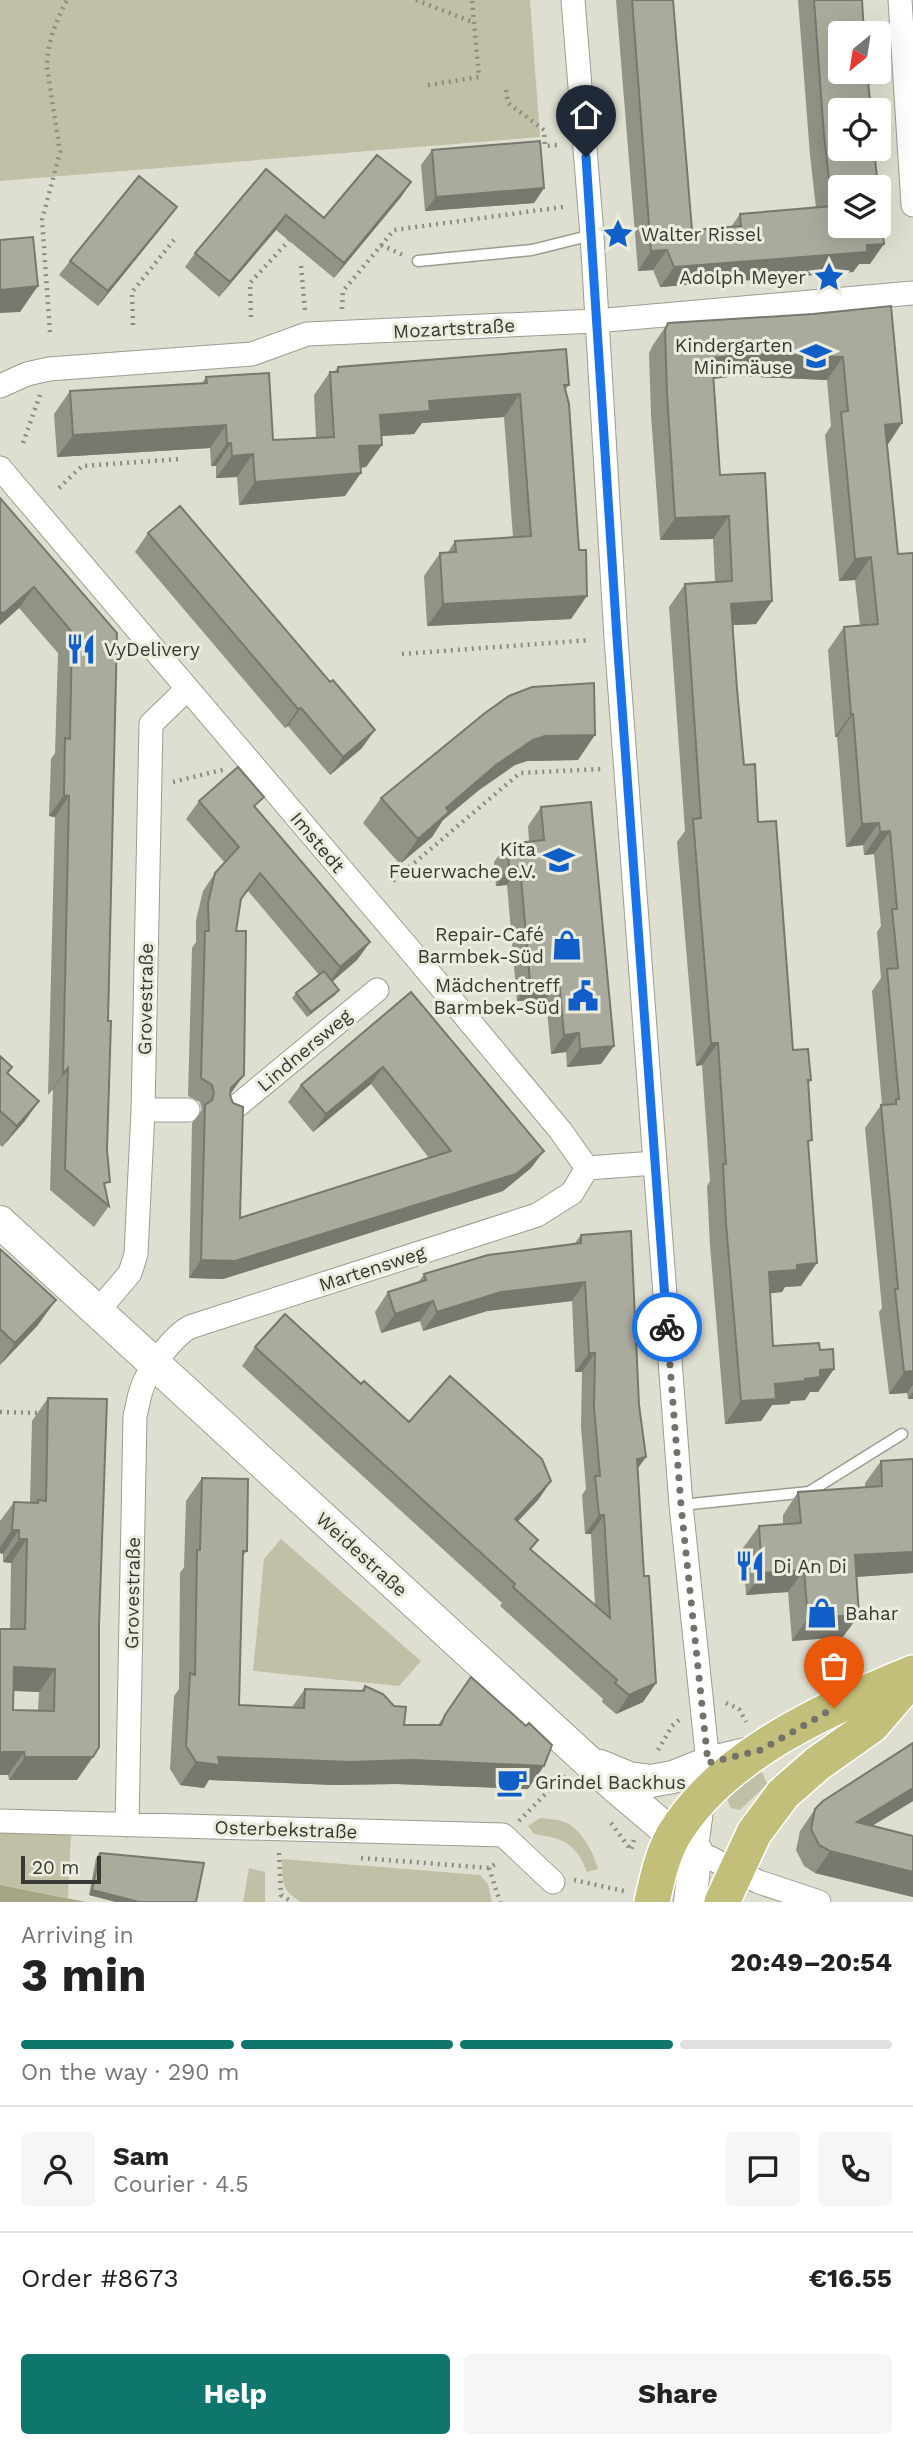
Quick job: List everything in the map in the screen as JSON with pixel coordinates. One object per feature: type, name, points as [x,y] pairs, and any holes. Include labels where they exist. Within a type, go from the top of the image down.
[{"type":"main road","points":[[638,1897],[663,1859],[685,1843],[706,1779],[732,1769],[853,1697],[913,1675]]},
{"type":"main road","points":[[728,1887],[758,1826],[783,1794],[872,1725],[913,1675]]},
{"type":"street","points":[[573,0],[592,235],[655,1163],[681,1505],[706,1779],[673,1777],[651,1781],[629,1778],[586,1759]]},
{"type":"street","points":[[900,0],[913,205]]},
{"type":"street","name":"Mozartstraße","points":[[0,386],[27,374],[49,369],[252,354],[307,334],[596,321],[913,293]]},
{"type":"street","name":"Imstedt","points":[[0,468],[560,1130],[587,1168]]},
{"type":"street","name":"Grovestraße","points":[[97,1312],[130,1273],[136,1254],[143,1110],[151,724],[187,689]]},
{"type":"street","name":"Lindnersweg","points":[[231,1111],[377,990]]},
{"type":"street","points":[[143,1110],[188,1110]]},
{"type":"street","points":[[587,1168],[655,1163]]},
{"type":"street","name":"Martensweg","points":[[155,1365],[178,1336],[190,1327],[537,1215],[572,1193],[587,1168]]},
{"type":"street","name":"Weidestraße","points":[[0,1222],[586,1759],[685,1843],[728,1887],[782,1892],[819,1902]]},
{"type":"street","name":"Grovestraße","points":[[127,1825],[135,1416],[144,1383],[155,1365]]},
{"type":"street","name":"Osterbekstraße","points":[[0,1821],[503,1835],[553,1882]]},
{"type":"street","points":[[685,1843],[690,1902]]},
{"type":"lane","points":[[418,261],[532,250],[592,235]]},
{"type":"lane","points":[[681,1505],[809,1492],[902,1434]]},
{"type":"path","points":[[50,332],[42,220],[60,152],[47,55],[58,16],[67,0]]},
{"type":"path","points":[[416,0],[473,22]]},
{"type":"path","points":[[428,85],[478,77],[472,0]]},
{"type":"path","points":[[506,90],[508,103],[544,130],[545,146],[558,145]]},
{"type":"path","points":[[342,310],[343,291],[394,230],[563,207]]},
{"type":"path","points":[[251,317],[250,283],[295,234]]},
{"type":"path","points":[[133,325],[132,292],[174,240]]},
{"type":"path","points":[[301,267],[305,313]]},
{"type":"path","points":[[23,443],[49,369]]},
{"type":"path","points":[[59,488],[82,466],[180,459]]},
{"type":"path","points":[[402,654],[590,640]]},
{"type":"path","points":[[150,788],[250,763]]},
{"type":"path","points":[[393,881],[520,773],[627,768]]},
{"type":"path","points":[[0,1412],[45,1413]]},
{"type":"path","points":[[279,1852],[281,1895],[292,1902]]},
{"type":"path","points":[[489,1868],[500,1902]]},
{"type":"path","points":[[553,1882],[575,1880],[638,1897]]},
{"type":"shaded area","points":[[0,0],[530,0],[540,137],[0,181]]},
{"type":"shaded area","points":[[281,1539],[421,1661],[399,1686],[253,1671],[264,1559]]},
{"type":"shaded area","points":[[760,1767],[767,1784],[740,1810],[731,1808],[727,1799],[735,1787]]},
{"type":"shaded area","points":[[540,1818],[562,1821],[575,1828],[590,1848],[598,1869],[587,1872],[573,1848],[561,1840],[534,1834],[528,1826]]},
{"type":"shaded area","points":[[0,1831],[71,1832],[68,1898],[0,1885]]},
{"type":"shaded area","points":[[282,1859],[480,1875],[488,1884],[492,1902],[301,1902],[286,1889]]},
{"type":"shaded area","points":[[249,1868],[265,1872],[265,1902],[243,1902]]},
{"type":"shaded area","points":[[0,1885],[86,1902],[0,1902]]},
{"type":"building","points":[[632,0],[673,0],[692,230],[741,226],[740,214],[828,206],[828,238],[883,238],[884,244],[867,245],[867,252],[674,267],[667,250],[651,251]]},
{"type":"building","points":[[814,0],[862,0],[863,21],[828,21],[828,84],[868,84],[870,98],[828,98],[828,161],[875,161],[877,175],[829,175]]},
{"type":"building","points":[[540,141],[544,188],[436,197],[432,150]]},
{"type":"building","points":[[377,155],[411,182],[344,263],[286,215],[230,282],[195,253],[266,169],[324,218]]},
{"type":"building","points":[[139,176],[177,207],[108,291],[70,261]]},
{"type":"building","points":[[33,237],[38,286],[0,290],[0,240]]},
{"type":"building","points":[[891,306],[902,423],[885,425],[898,554],[913,553],[913,1371],[904,1372],[881,1105],[896,1104],[896,1099],[899,1099],[887,969],[898,968],[892,909],[897,909],[890,831],[880,832],[879,823],[862,824],[844,627],[878,624],[871,557],[855,559],[841,412],[848,411],[843,357],[752,354],[712,358],[720,475],[765,473],[772,601],[731,604],[737,689],[744,765],[755,764],[758,822],[776,821],[793,1050],[808,1049],[811,1080],[808,1080],[812,1140],[808,1141],[817,1263],[797,1265],[797,1270],[769,1272],[773,1346],[819,1343],[820,1350],[833,1349],[834,1369],[820,1370],[820,1377],[805,1381],[775,1384],[776,1399],[741,1401],[726,1224],[723,1164],[726,1164],[718,1043],[711,1043],[693,819],[701,818],[685,584],[732,581],[729,516],[675,518],[665,330],[668,323]]},
{"type":"building","points":[[566,349],[569,385],[564,385],[569,404],[579,550],[586,550],[587,596],[443,604],[440,553],[456,552],[455,541],[531,536],[520,394],[429,401],[430,411],[380,415],[382,445],[359,446],[361,473],[255,482],[253,454],[232,456],[231,443],[227,443],[226,425],[73,435],[70,391],[207,383],[206,377],[269,373],[273,440],[334,437],[330,372],[338,372],[338,367]]},
{"type":"building","points":[[0,498],[117,633],[108,1021],[111,1021],[107,1150],[110,1182],[104,1183],[109,1206],[65,1169],[68,1068],[63,1074],[69,796],[64,795],[65,738],[70,739],[72,632],[34,587],[4,613],[0,612]]},
{"type":"building","points":[[180,506],[330,682],[333,680],[375,730],[343,757],[301,708],[298,709],[148,533]]},
{"type":"building","points":[[594,683],[595,735],[545,736],[533,740],[496,765],[446,808],[449,812],[418,839],[381,798],[509,696],[532,687]]},
{"type":"building","points":[[238,767],[264,797],[254,806],[370,942],[340,967],[260,873],[241,899],[236,931],[246,931],[244,1075],[231,1088],[230,1095],[233,1103],[243,1107],[240,1218],[451,1151],[383,1067],[326,1114],[301,1085],[411,992],[544,1151],[516,1174],[235,1261],[201,1260],[205,1105],[212,1100],[214,1093],[212,1085],[201,1078],[205,931],[209,931],[208,903],[215,873],[239,847],[199,801]]},
{"type":"building","points":[[591,802],[614,1046],[580,1049],[579,1033],[564,1035],[559,980],[530,982],[520,866],[509,867],[507,844],[544,840],[541,807]]},
{"type":"building","points":[[324,971],[339,990],[311,1012],[296,993]]},
{"type":"building","points":[[0,1056],[12,1067],[7,1073],[39,1101],[17,1126],[0,1111]]},
{"type":"building","points":[[631,1231],[639,1405],[646,1457],[637,1459],[644,1576],[649,1576],[656,1683],[629,1695],[615,1683],[617,1680],[513,1587],[515,1584],[255,1347],[285,1314],[361,1384],[364,1381],[409,1422],[450,1376],[542,1459],[551,1481],[515,1519],[538,1540],[530,1549],[610,1618],[604,1515],[599,1515],[595,1476],[600,1476],[594,1407],[595,1353],[589,1353],[585,1282],[501,1292],[437,1312],[433,1301],[395,1314],[388,1292],[426,1280],[424,1274],[488,1255],[581,1243],[581,1235]]},
{"type":"building","points":[[0,1249],[56,1300],[15,1343],[0,1329]]},
{"type":"building","points":[[48,1398],[107,1399],[99,1626],[99,1747],[93,1757],[25,1757],[24,1752],[0,1752],[0,1629],[25,1629],[27,1539],[19,1539],[19,1530],[12,1530],[14,1502],[46,1501]],"holes":[[[14,1667],[55,1669],[54,1711],[13,1710]]]},
{"type":"building","points":[[913,1459],[913,1552],[855,1555],[859,1615],[808,1618],[804,1570],[762,1573],[759,1526],[801,1523],[798,1492],[882,1486],[881,1461]]},
{"type":"building","points":[[202,1478],[248,1479],[247,1551],[243,1551],[239,1705],[304,1708],[305,1689],[364,1691],[365,1686],[383,1694],[394,1706],[406,1707],[404,1725],[441,1725],[471,1677],[526,1726],[529,1723],[552,1745],[544,1766],[412,1760],[351,1762],[218,1757],[220,1765],[196,1762],[186,1746],[190,1673],[195,1675],[197,1550],[200,1550]]},
{"type":"building","points":[[913,1743],[913,1788],[857,1822],[913,1836],[913,1872],[830,1851],[819,1845],[811,1829],[815,1809],[823,1801]]},
{"type":"building","points":[[100,1853],[204,1863],[196,1902],[139,1902],[92,1890]]},
{"type":"way so far","points":[[667,1327],[681,1505],[708,1763],[761,1750],[834,1708]]},
{"type":"place","name":"Walter Rissel","points":[[618,234]]},
{"type":"place","name":"Adolph Meyer","points":[[829,277]]},
{"type":"place","name":"Kindergarten Minimäuse","points":[[816,356]]},
{"type":"place","name":"VyDelivery","points":[[81,649]]},
{"type":"place","name":"Kita Feuerwache e.V.","points":[[559,860]]},
{"type":"place","name":"Repair-Café Barmbek-Süd","points":[[567,945]]},
{"type":"place","name":"Mädchentreff Barmbek-Süd","points":[[583,996]]},
{"type":"place","name":"Di An Di","points":[[750,1566]]},
{"type":"place","name":"Bahar","points":[[822,1613]]},
{"type":"place","name":"Grindel Backhus","points":[[512,1782]]},
{"type":"route","points":[[586,157],[617,638],[667,1327]]}]
